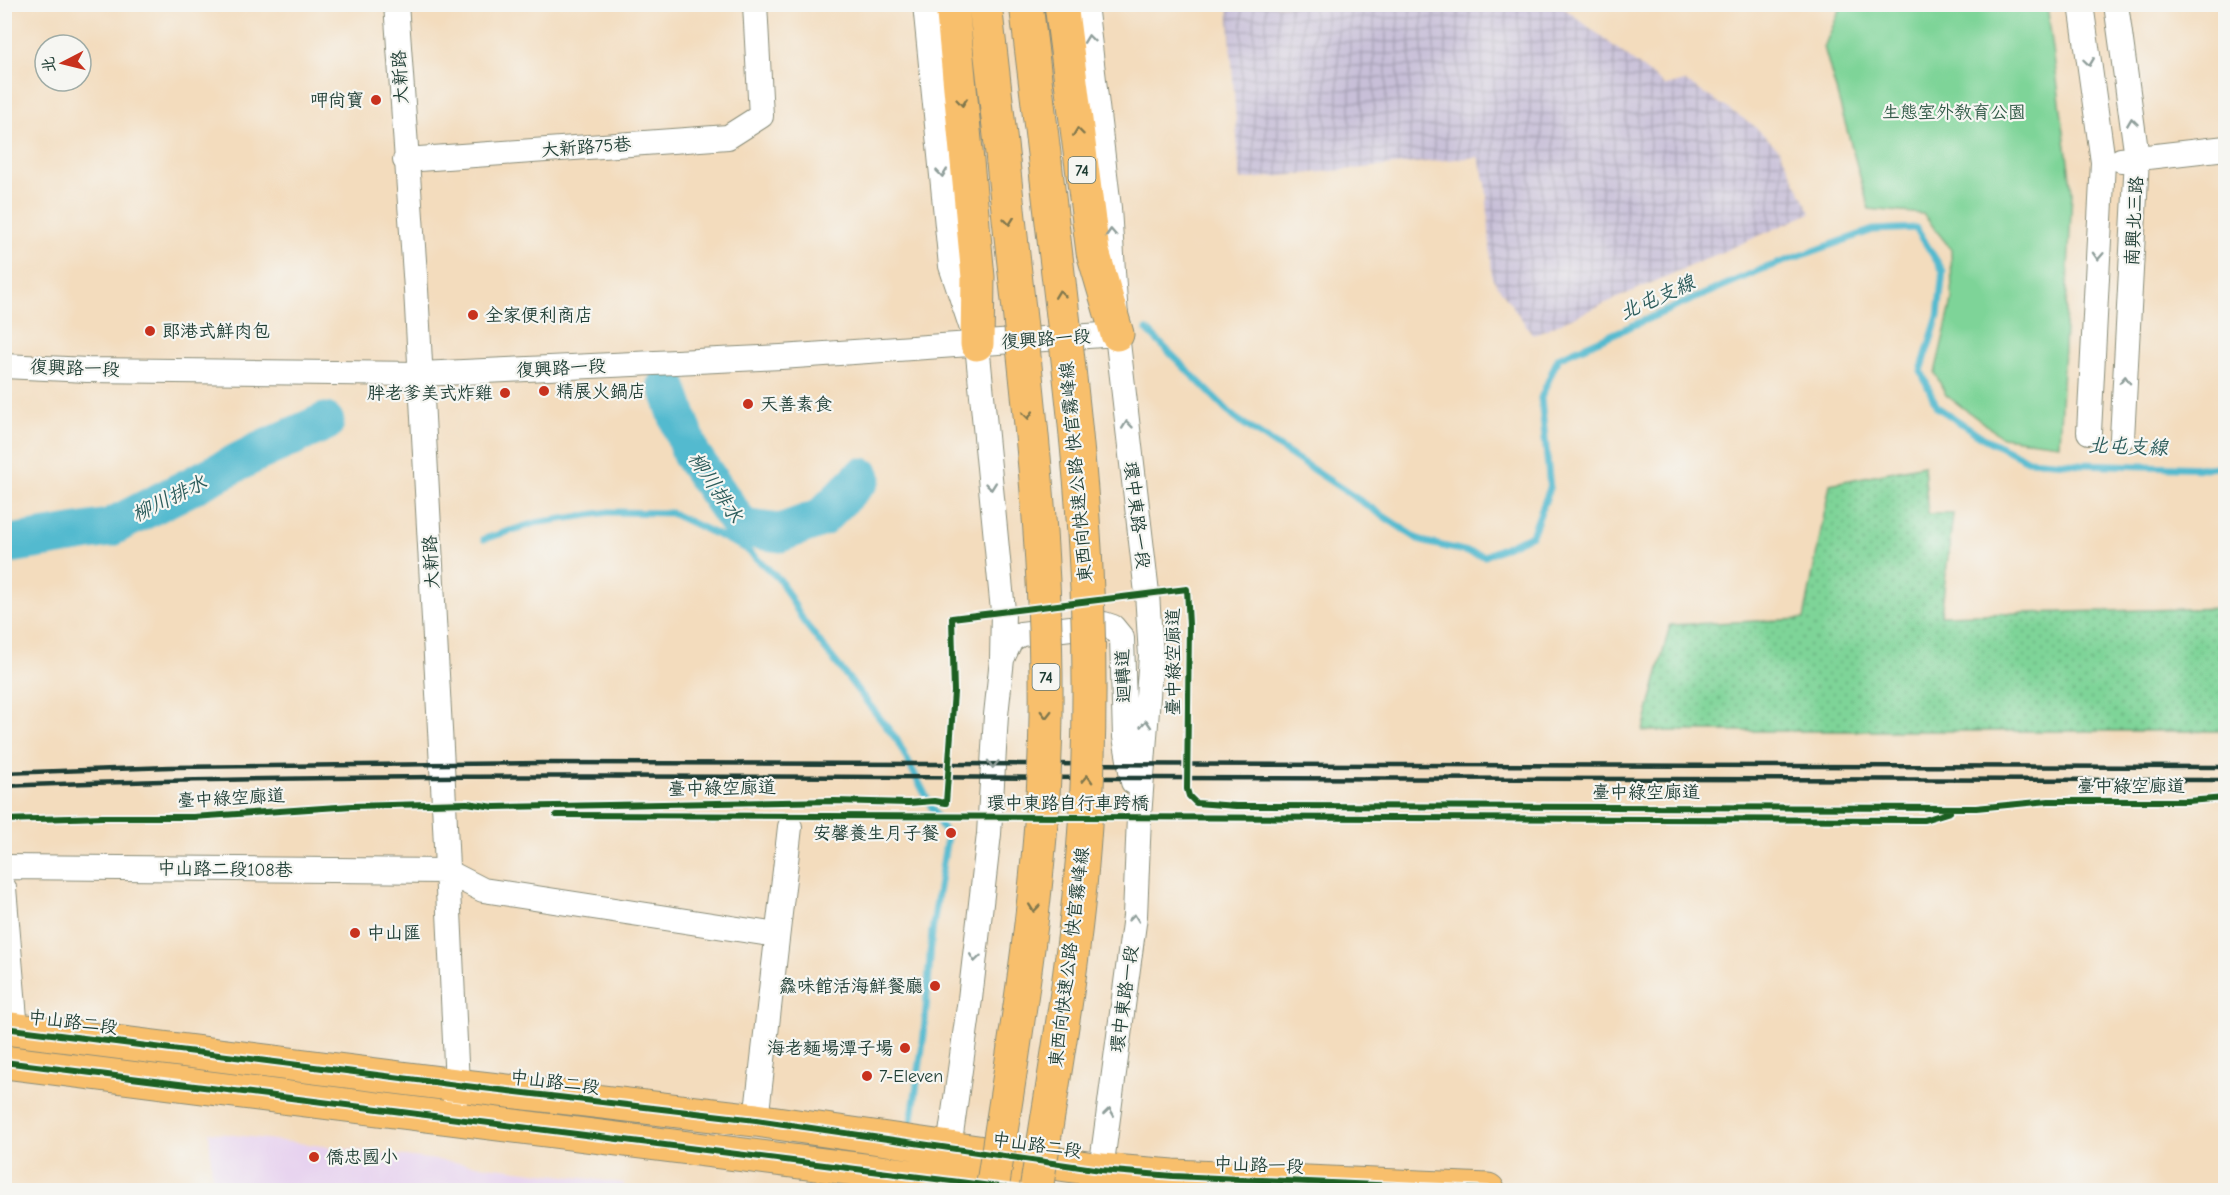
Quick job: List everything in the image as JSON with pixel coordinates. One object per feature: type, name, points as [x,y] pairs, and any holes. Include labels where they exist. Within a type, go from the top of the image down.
[{"type":"main road","points":[[952,4],[978,277],[977,344]]},
{"type":"main road","name":"74","points":[[985,4],[1042,548],[1046,717],[1041,830],[1029,947],[992,1191]]},
{"type":"main road","name":"東西向快速公路 快官霧峰線","points":[[1026,4],[1078,456],[1085,575],[1088,706],[1086,808],[1073,952],[1036,1191]]},
{"type":"main road","name":"74","points":[[1061,4],[1093,252],[1117,334]]},
{"type":"main road","name":"中山路二段","points":[[10,1029],[756,1120],[1101,1170]]},
{"type":"main road","points":[[4,1062],[1023,1191]]},
{"type":"main road","name":"中山路一段","points":[[1101,1170],[1173,1176],[1488,1191]]},
{"type":"street","name":"大新路","points":[[396,4],[405,160],[416,289],[444,791],[457,1085],[454,1119]]},
{"type":"street","name":"大新路75巷","points":[[405,160],[728,137],[761,116],[755,4]]},
{"type":"street","points":[[925,4],[951,266],[977,344],[1003,611],[1002,659],[996,715],[989,834],[970,999],[949,1148]]},
{"type":"street","name":"環中東路一段","points":[[1085,4],[1109,208],[1117,334],[1147,593],[1151,656],[1139,817],[1135,916],[1101,1170]]},
{"type":"street","name":"南興北三路","points":[[2081,4],[2103,162],[2089,432]]},
{"type":"street","name":"南興北三路","points":[[2116,4],[2137,158],[2122,438]]},
{"type":"street","points":[[2103,162],[2226,148]]},
{"type":"street","name":"復興路一段","points":[[4,366],[87,370],[420,374],[780,357],[1117,334]]},
{"type":"street","name":"迴轉道","points":[[1002,659],[1011,640],[1021,634],[1104,624],[1113,627],[1118,632],[1122,638],[1124,664],[1125,737],[1139,817]]},
{"type":"street","points":[[756,1120],[790,827]]},
{"type":"street","name":"中山路二段108巷","points":[[4,867],[446,871]]},
{"type":"street","points":[[446,871],[483,890],[777,935]]},
{"type":"street","points":[[4,888],[10,1029]]},
{"type":"shaded area","points":[[1228,5],[1560,5],[1666,86],[1685,81],[1752,124],[1780,150],[1811,213],[1533,335],[1492,278],[1486,183],[1478,157],[1240,180]]},
{"type":"shaded area","name":"僑忠國小","points":[[209,1132],[624,1183],[623,1190],[213,1190]]},
{"type":"green space","name":"生態室外教育公園","points":[[1842,5],[2047,5],[2072,192],[2059,444],[2002,437],[1946,395],[1935,373],[1952,301],[1951,249],[1923,214],[1869,209],[1824,47]]},
{"type":"green space","points":[[1924,465],[1928,514],[1953,514],[1941,615],[2225,608],[2225,731],[1643,731],[1670,625],[1804,619],[1830,484]]},
{"type":"waterway","name":"北屯支線","points":[[1147,330],[1235,418],[1421,541],[1485,556],[1532,535],[1550,488],[1541,398],[1558,358],[1760,270],[1873,230],[1916,228],[1943,271],[1938,316],[1921,371],[1937,407],[1985,439],[2028,460],[2207,468],[2226,466]]},
{"type":"waterway","name":"柳川排水","points":[[667,385],[691,454],[742,528],[780,533],[821,518],[862,477]]},
{"type":"waterway","name":"柳川排水","points":[[4,545],[109,528],[256,453],[325,422]]},
{"type":"waterway","points":[[484,539],[535,523],[609,512],[671,513],[745,548],[780,580],[804,622],[897,740],[947,837],[932,932],[924,1035],[910,1132]]},
{"type":"railway","points":[[4,773],[170,767],[542,763],[2226,767]]},
{"type":"railway","points":[[4,786],[283,779],[562,776],[2226,780]]},
{"type":"cycle path","name":"臺中綠空廊道","points":[[4,820],[193,817],[352,806],[467,803],[494,807],[834,801],[946,803],[954,692],[952,618],[1187,589],[1189,625],[1187,789],[1189,796],[1196,803],[1236,806],[1976,808],[2049,801],[2187,801],[2226,798]]},
{"type":"cycle path","name":"環中東路自行車跨橋","points":[[556,815],[1924,820],[1950,812]]},
{"type":"cycle path","points":[[4,1028],[756,1120],[1101,1170],[1173,1176],[1488,1190]]},
{"type":"cycle path","points":[[4,1062],[1023,1190]]},
{"type":"place","name":"呷尚寶","points":[[376,100]]},
{"type":"place","name":"全家便利商店","points":[[473,315]]},
{"type":"place","name":"郎港式鮮肉包","points":[[150,331]]},
{"type":"place","name":"精展火鍋店","points":[[544,391]]},
{"type":"place","name":"胖老爹美式炸雞","points":[[505,393]]},
{"type":"place","name":"天善素食","points":[[748,404]]},
{"type":"place","name":"安馨養生月子餐","points":[[951,833]]},
{"type":"place","name":"中山匯","points":[[355,933]]},
{"type":"place","name":"鱻味館活海鮮餐廳","points":[[935,986]]},
{"type":"place","name":"海老麵場潭子場","points":[[905,1048]]},
{"type":"place","name":"7-Eleven","points":[[867,1076]]},
{"type":"place","name":"僑忠國小","points":[[314,1157]]}]
